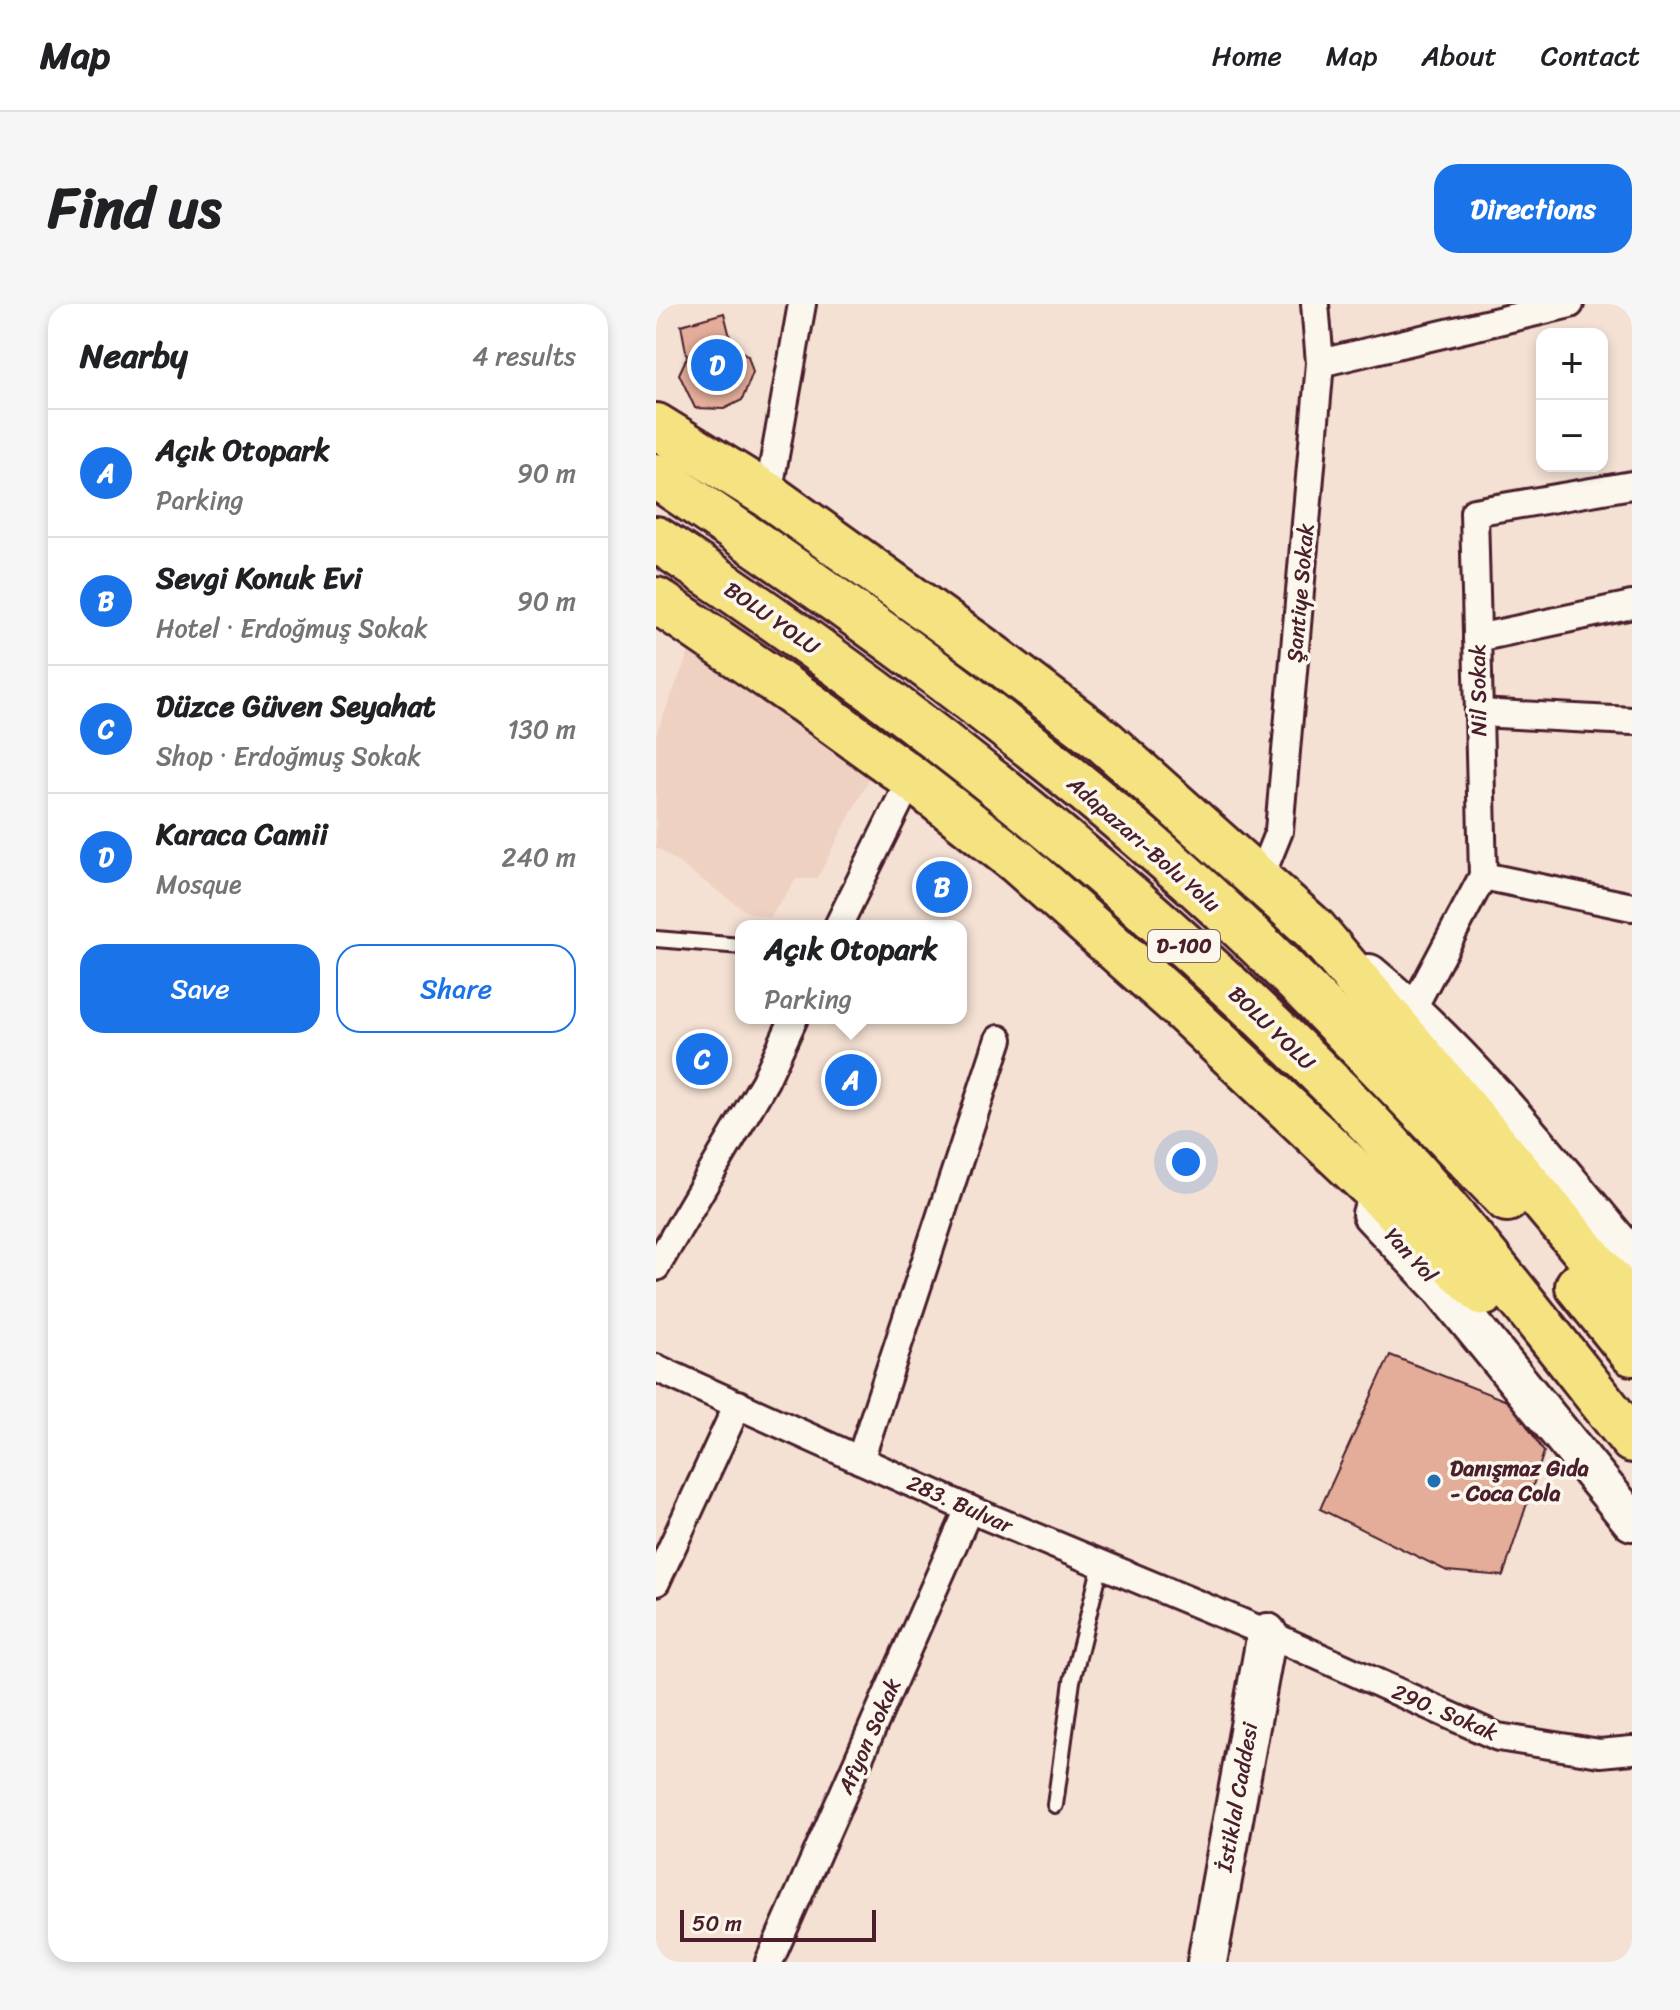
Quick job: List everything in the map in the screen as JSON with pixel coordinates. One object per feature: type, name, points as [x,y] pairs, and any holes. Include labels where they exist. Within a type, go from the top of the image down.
[{"type":"highway","points":[[656,426],[768,495],[989,654],[1105,742],[1260,878],[1315,930],[1632,1307]]},
{"type":"highway","name":"Adapazarı-Bolu Yolu","points":[[656,476],[950,684],[1110,812],[1249,935],[1516,1209],[1632,1353]]},
{"type":"highway","name":"BOLU YOLU","points":[[656,539],[898,707],[1072,849],[1214,973],[1344,1097],[1460,1225],[1632,1442]]},
{"type":"highway","points":[[656,600],[911,778],[1018,862],[1174,1001],[1455,1263],[1632,1442]]},
{"type":"street","points":[[768,495],[802,304]]},
{"type":"street","name":"Şantiye Sokak","points":[[1260,878],[1279,831],[1320,363],[1315,304]]},
{"type":"street","points":[[1320,363],[1570,304]]},
{"type":"street","name":"Nil Sokak","points":[[1412,1010],[1483,876],[1474,512],[1632,485]]},
{"type":"street","points":[[1477,638],[1632,605]]},
{"type":"street","points":[[1479,713],[1632,721]]},
{"type":"street","points":[[841,920],[911,778]]},
{"type":"street","points":[[1483,876],[1632,907]]},
{"type":"street","points":[[1315,930],[1412,1010],[1539,1148],[1632,1259]]},
{"type":"street","name":"Yan Yol","points":[[1174,1001],[1441,1287],[1632,1521]]},
{"type":"street","points":[[658,1257],[765,1081],[791,1024]]},
{"type":"street","points":[[860,1460],[999,1039]]},
{"type":"street","name":"283. Bulvar","points":[[656,1368],[969,1509],[1267,1633]]},
{"type":"street","points":[[656,1582],[738,1404]]},
{"type":"street","name":"Afyon Sokak","points":[[769,1962],[969,1509]]},
{"type":"street","name":"290. Sokak","points":[[1267,1633],[1498,1737],[1600,1753],[1632,1750]]},
{"type":"street","name":"İstiklal Caddesi","points":[[1207,1962],[1267,1633]]},
{"type":"lane","points":[[656,939],[735,946]]},
{"type":"lane","points":[[1055,1805],[1072,1681],[1101,1564]]},
{"type":"shaded area","points":[[692,644],[873,771],[817,879],[796,879],[770,918],[747,912],[656,847],[656,734]]},
{"type":"building","points":[[724,313],[732,345],[748,356],[753,372],[742,400],[724,409],[695,408],[679,374],[687,357],[681,325]]},
{"type":"building","name":"Danışmaz Gıda - Coca Cola","points":[[1390,1355],[1512,1403],[1544,1452],[1503,1576],[1447,1571],[1320,1509]]},
{"type":"place","name":"Karaca Camii","points":[[717,365]]},
{"type":"place","name":"Sevgi Konuk Evi","points":[[942,887]]},
{"type":"place","name":"Düzce Güven Seyahat","points":[[702,1059]]},
{"type":"place","name":"Açık Otopark","points":[[851,1080]]},
{"type":"place","name":"Danışmaz Gıda - Coca Cola","points":[[1434,1481]]}]
